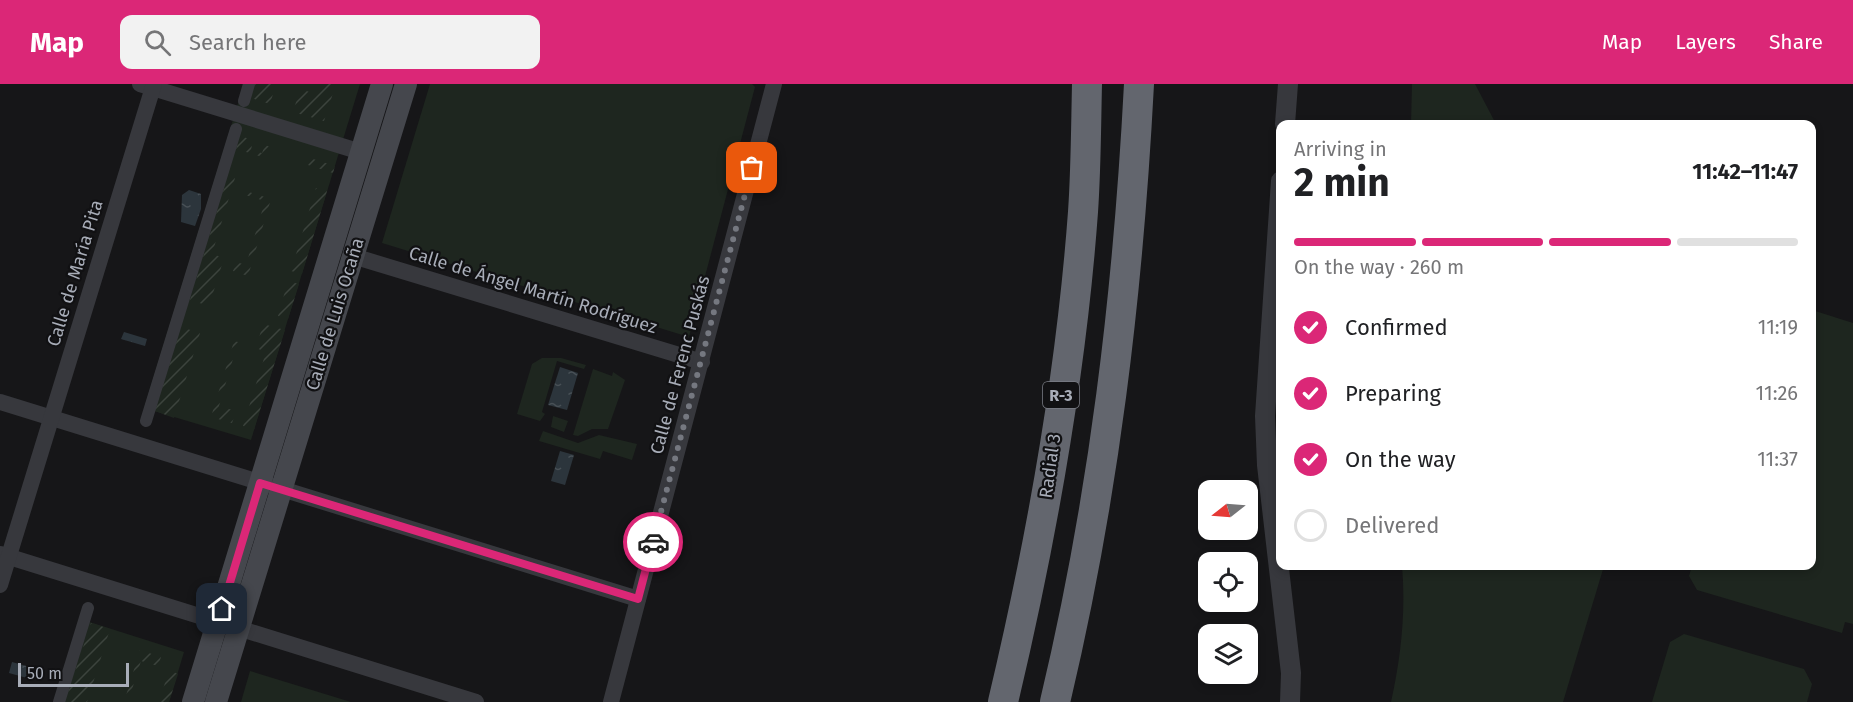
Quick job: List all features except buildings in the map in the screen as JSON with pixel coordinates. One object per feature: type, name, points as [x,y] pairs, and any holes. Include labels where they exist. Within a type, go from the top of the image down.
[{"type":"highway","name":"Radial 3","points":[[1003,702],[1043,515],[1069,340],[1083,212],[1087,84]]},
{"type":"highway","points":[[1055,702],[1076,615],[1120,345],[1132,213],[1139,84]]},
{"type":"main road","name":"Calle de Luis Ocaña","points":[[229,624],[271,486],[361,152],[382,84]]},
{"type":"main road","name":"Calle de Luis Ocaña","points":[[271,486],[353,256],[406,84]]},
{"type":"main road","points":[[193,702],[229,624]]},
{"type":"main road","points":[[216,702],[229,624]]},
{"type":"street","points":[[244,101],[249,84]]},
{"type":"street","name":"Calle de Ferenc Puskás","points":[[611,702],[774,84]]},
{"type":"street","points":[[1285,120],[1288,84]]},
{"type":"street","points":[[149,85],[361,152]]},
{"type":"street","name":"Calle de María Pita","points":[[0,585],[4,555],[33,474],[149,85]]},
{"type":"street","points":[[146,421],[236,129]]},
{"type":"street","points":[[1276,255],[1265,417],[1267,465],[1276,543]]},
{"type":"street","name":"Calle de Ángel Martín Rodríguez","points":[[353,256],[702,362]]},
{"type":"street","points":[[0,402],[638,599]]},
{"type":"street","points":[[4,555],[476,702]]},
{"type":"street","points":[[1279,570],[1291,673],[1290,702]]},
{"type":"street","points":[[59,702],[88,608]]},
{"type":"shaded area","points":[[244,84],[360,84],[251,440],[144,408]]},
{"type":"shaded area","points":[[255,84],[276,84],[270,104],[251,98]]},
{"type":"shaded area","points":[[319,84],[336,84],[324,121],[293,112],[300,89],[316,94]]},
{"type":"shaded area","points":[[430,84],[752,84],[755,87],[689,337],[382,243]]},
{"type":"shaded area","points":[[1412,84],[1475,84],[1494,120],[1411,120]]},
{"type":"shaded area","points":[[240,136],[253,140],[251,150],[262,153],[265,145],[270,147],[266,158],[236,149]]},
{"type":"shaded area","points":[[310,158],[335,166],[333,173],[308,165]]},
{"type":"shaded area","points":[[228,175],[235,178],[212,254],[224,258],[209,306],[190,300]]},
{"type":"shaded area","points":[[316,188],[327,191],[302,274],[291,271]]},
{"type":"shaded area","points":[[243,190],[271,199],[248,276],[233,271],[236,262],[246,265],[265,201],[242,194]]},
{"type":"shaded area","points":[[288,281],[299,284],[288,319],[278,316]]},
{"type":"shaded area","points":[[1816,311],[1853,323],[1853,624],[1845,622],[1842,633],[1697,590],[1689,576],[1691,570],[1816,570]]},
{"type":"shaded area","points":[[263,324],[285,330],[254,429],[243,426],[266,352],[256,348]]},
{"type":"shaded area","points":[[181,327],[200,333],[174,418],[155,411]]},
{"type":"shaded area","points":[[234,341],[238,342],[219,406],[236,411],[232,423],[211,417]]},
{"type":"shaded area","points":[[542,358],[561,358],[586,365],[584,369],[557,361],[542,412],[545,414],[540,421],[517,414],[532,364]]},
{"type":"shaded area","points":[[593,369],[612,376],[613,372],[625,380],[608,429],[592,429],[578,436],[573,435]]},
{"type":"shaded area","points":[[553,416],[568,421],[564,432],[551,427]]},
{"type":"shaded area","points":[[543,431],[578,443],[599,435],[637,444],[632,460],[603,451],[600,459],[539,441]]},
{"type":"shaded area","points":[[1402,570],[1603,570],[1563,702],[1391,702],[1402,634]]},
{"type":"shaded area","points":[[80,619],[184,652],[169,702],[54,702]]},
{"type":"shaded area","points":[[91,623],[110,629],[87,702],[65,702]]},
{"type":"shaded area","points":[[1684,634],[1804,669],[1812,684],[1807,702],[1652,702],[1670,642]]},
{"type":"shaded area","points":[[140,650],[161,657],[158,666],[141,661],[128,702],[124,702]]},
{"type":"shaded area","points":[[169,670],[178,674],[169,702],[159,702]]},
{"type":"shaded area","points":[[250,671],[351,702],[241,702]]},
{"type":"water","points":[[189,190],[201,194],[201,209],[195,226],[181,222],[182,195]]},
{"type":"water","points":[[124,332],[147,339],[145,346],[121,339]]},
{"type":"water","points":[[560,367],[578,373],[567,410],[548,405]]},
{"type":"water","points":[[560,451],[574,455],[565,485],[551,481]]},
{"type":"water","points":[[12,662],[30,667],[27,678],[9,673]]},
{"type":"way so far","points":[[653,542],[752,168]]},
{"type":"route","points":[[222,609],[260,483],[638,599],[653,542]]}]
